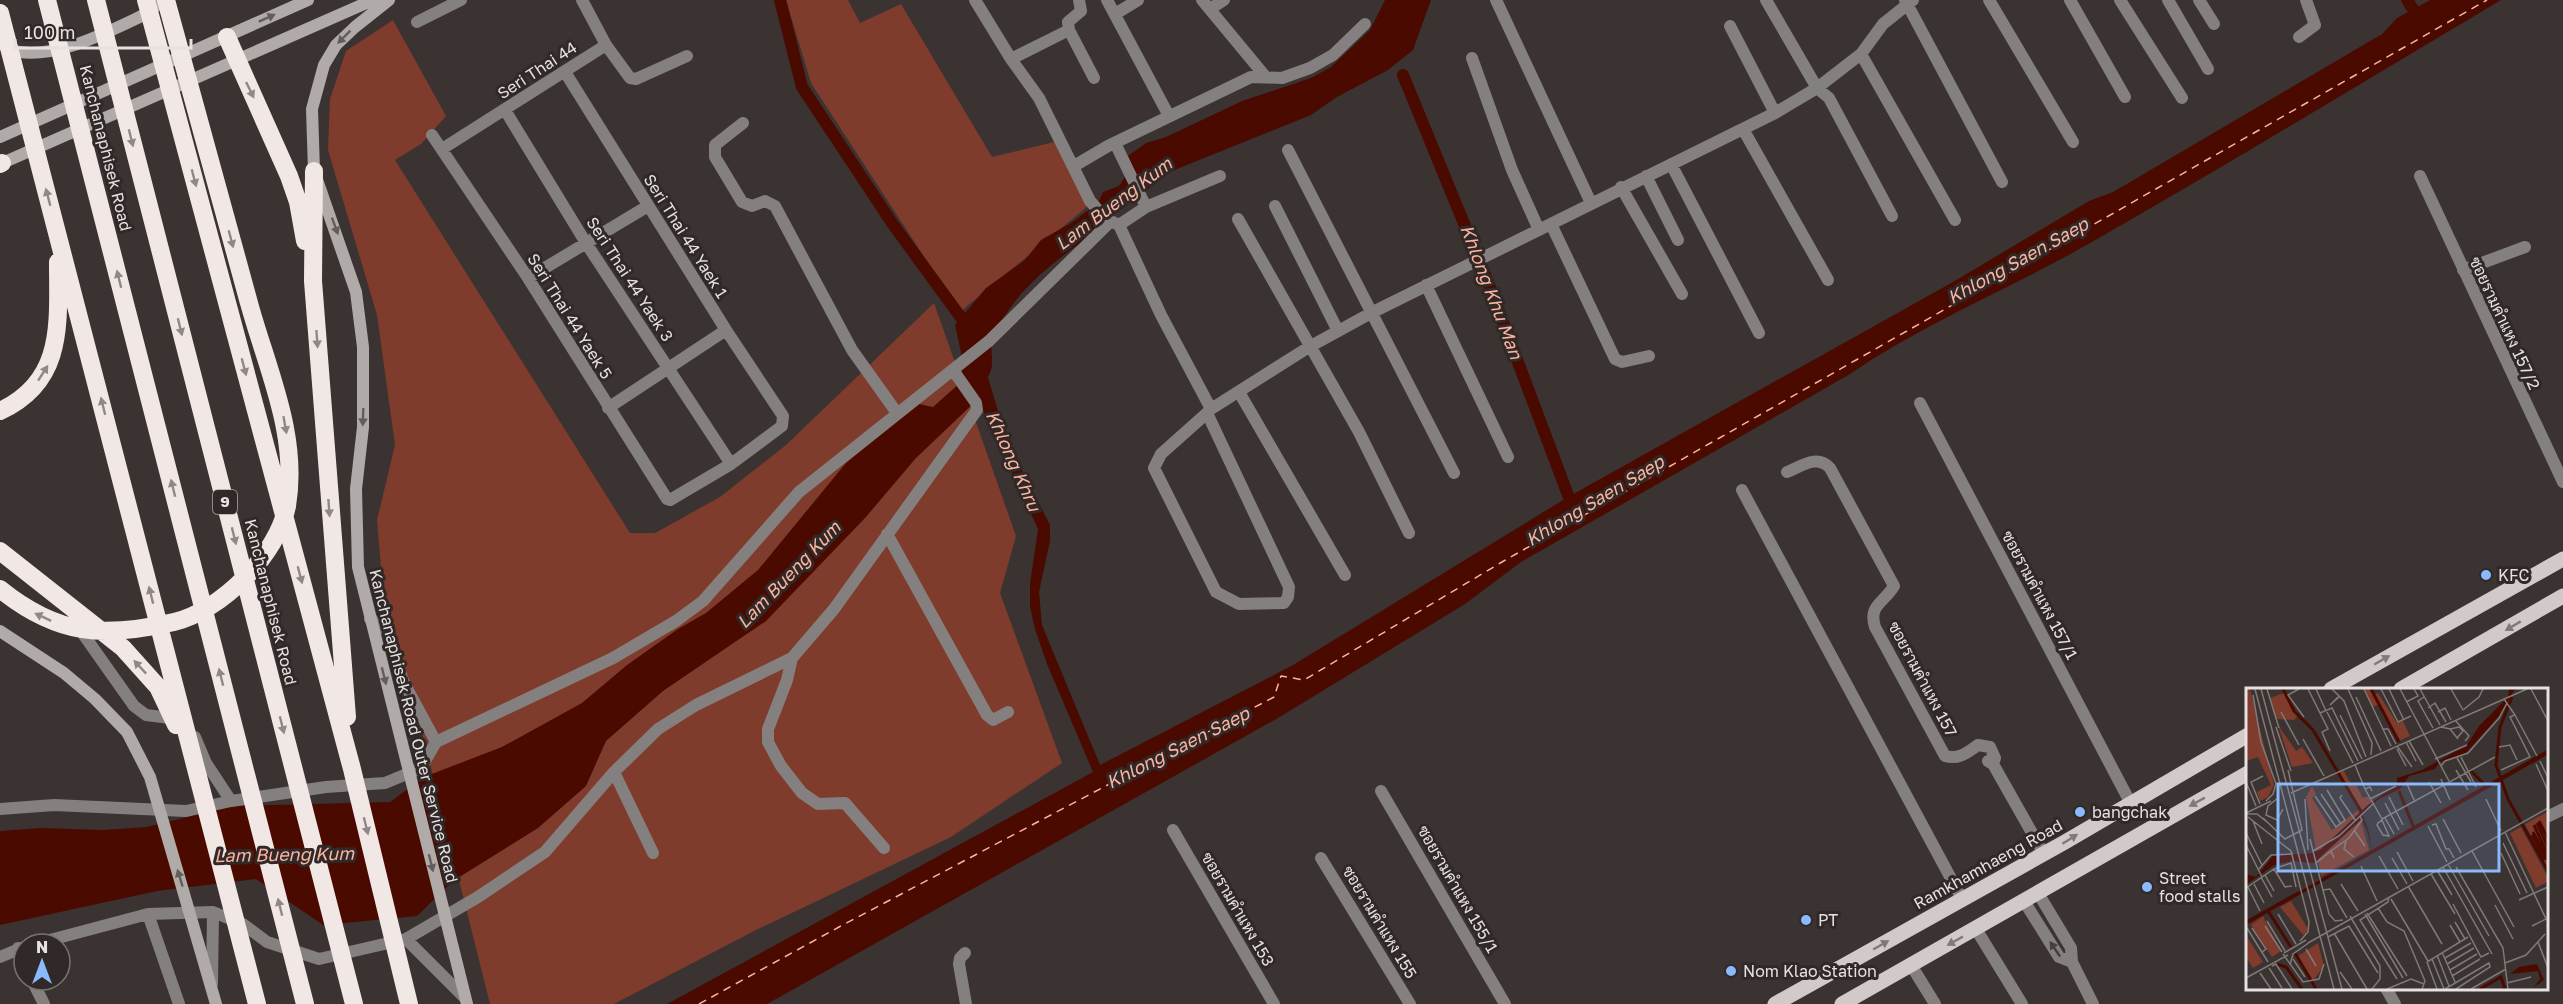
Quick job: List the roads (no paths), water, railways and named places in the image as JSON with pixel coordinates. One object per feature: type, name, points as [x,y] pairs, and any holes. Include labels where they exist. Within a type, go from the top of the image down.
[{"type":"highway","name":"Kanchanaphisek Road","points":[[48,0],[305,1004]]},
{"type":"highway","name":"Kanchanaphisek Road","points":[[96,0],[354,1004]]},
{"type":"highway","points":[[146,0],[352,769],[409,1004]]},
{"type":"highway","points":[[0,589],[20,606],[49,620],[81,631],[130,632],[178,621],[222,599],[244,580],[276,535],[286,507],[290,466],[286,433],[164,0]]},
{"type":"highway","points":[[0,13],[257,1004]]},
{"type":"highway","points":[[227,37],[298,201],[313,281]]},
{"type":"highway","points":[[314,171],[313,281],[352,769]]},
{"type":"highway","points":[[0,411],[12,405],[34,387],[48,367],[56,342],[59,318],[59,236]]},
{"type":"highway","points":[[0,551],[123,648],[159,687],[181,735],[203,794]]},
{"type":"main road","points":[[0,45],[16,52],[48,52],[150,12],[164,0]]},
{"type":"main road","points":[[0,137],[308,0]]},
{"type":"main road","points":[[1,164],[373,0]]},
{"type":"main road","name":"Kanchanaphisek Road Outer Service Road","points":[[390,0],[336,45],[324,64],[316,84],[312,109],[314,171],[341,244],[356,292],[359,314],[365,387],[356,529],[358,567],[400,745],[466,1001]]},
{"type":"main road","points":[[2334,688],[2563,559]]},
{"type":"main road","points":[[2404,688],[2562,600]]},
{"type":"main road","points":[[0,631],[64,673],[95,699],[127,732],[150,777],[198,934],[216,1004]]},
{"type":"main road","name":"Ramkhamhaeng Road","points":[[1775,1004],[2044,854],[2246,736]]},
{"type":"main road","points":[[1848,1003],[2246,774]]},
{"type":"street","points":[[417,22],[461,0]]},
{"type":"street","points":[[582,0],[606,45],[630,78],[636,79],[687,56]]},
{"type":"street","points":[[975,0],[1011,59],[1039,98],[1092,204],[1112,222],[1209,411],[1289,587],[1288,597],[1284,603],[1244,604],[1216,592],[1154,468],[1161,454],[1209,411],[1309,347],[1480,257],[1775,113],[1817,88],[1861,54],[1883,24],[1908,1],[2002,182]]},
{"type":"street","points":[[1080,0],[1081,11],[1068,22],[1094,78]]},
{"type":"street","points":[[1107,0],[1169,116]]},
{"type":"street","points":[[1115,14],[1138,0]]},
{"type":"street","points":[[1224,0],[1206,4],[1265,76]]},
{"type":"street","points":[[1496,0],[1591,203]]},
{"type":"street","points":[[1766,0],[1817,88],[1829,98],[1892,216]]},
{"type":"street","points":[[1989,0],[2073,142]]},
{"type":"street","points":[[2070,0],[2125,97]]},
{"type":"street","points":[[2120,0],[2182,98]]},
{"type":"street","points":[[2168,0],[2208,69]]},
{"type":"street","points":[[2199,0],[2214,24]]},
{"type":"street","points":[[2299,37],[2315,25],[2306,0]]},
{"type":"street","points":[[1074,166],[1115,143],[1251,77],[1282,78],[1311,68],[1333,55],[1365,24]]},
{"type":"street","points":[[1730,26],[1775,113]]},
{"type":"street","points":[[1011,59],[1070,30]]},
{"type":"street","name":"Seri Thai 44","points":[[442,149],[606,45]]},
{"type":"street","points":[[1861,54],[1955,220]]},
{"type":"street","points":[[1472,58],[1512,170],[1615,359],[1622,362],[1649,357]]},
{"type":"street","name":"Seri Thai 44 Yaek 1","points":[[565,72],[726,330],[783,416],[782,426],[731,464]]},
{"type":"street","name":"Seri Thai 44 Yaek 3","points":[[505,111],[586,243],[731,464]]},
{"type":"street","points":[[743,123],[716,145],[716,157],[742,202],[752,206],[765,201],[775,206],[852,350],[897,413]]},
{"type":"street","points":[[1743,129],[1828,280]]},
{"type":"street","name":"Seri Thai 44 Yaek 5","points":[[432,135],[528,278],[667,500],[731,464]]},
{"type":"street","points":[[1115,143],[1144,202]]},
{"type":"street","points":[[1288,150],[1454,473]]},
{"type":"street","points":[[1671,164],[1759,333]]},
{"type":"street","points":[[0,809],[54,805],[186,811],[231,801],[394,780],[421,768],[436,742],[613,658],[676,621],[703,601],[799,492],[897,413],[956,372],[1112,222],[1144,202],[1220,176]]},
{"type":"street","points":[[1646,176],[1678,240]]},
{"type":"street","name":"ซอยรามคำแหง 157/2","points":[[2420,176],[2563,482]]},
{"type":"street","points":[[1621,187],[1682,294]]},
{"type":"street","points":[[528,278],[648,206]]},
{"type":"street","points":[[1275,206],[1338,331]]},
{"type":"street","points":[[1238,219],[1359,432],[1409,533]]},
{"type":"street","points":[[2463,270],[2525,248]]},
{"type":"street","points":[[1426,285],[1508,457]]},
{"type":"street","points":[[608,408],[726,330]]},
{"type":"street","points":[[72,934],[148,914],[213,912],[243,924],[267,942],[319,959],[406,939],[478,897],[545,852],[614,772],[658,729],[696,705],[792,657],[834,609],[978,410],[956,372]]},
{"type":"street","points":[[1239,392],[1345,575]]},
{"type":"street","name":"ซอยรามคำแหง 157/1","points":[[1920,403],[2130,802]]},
{"type":"street","name":"ซอยรามคำแหง 157","points":[[1787,472],[1817,460],[1823,461],[1830,468],[1894,586],[1874,609],[1871,616],[1875,627],[1946,756],[1952,758],[1962,756],[1978,745],[1990,747],[1995,758],[1993,764],[2044,854]]},
{"type":"street","points":[[1742,490],[1962,899]]},
{"type":"street","points":[[887,534],[987,715],[993,720],[1008,712]]},
{"type":"street","points":[[370,619],[382,625],[388,633],[403,681],[436,742]]},
{"type":"street","points":[[81,631],[134,706],[146,715],[183,719],[192,730],[206,763],[231,801]]},
{"type":"street","points":[[792,657],[787,680],[768,729],[771,748],[802,793],[818,804],[845,803],[884,848]]},
{"type":"street","points":[[614,772],[653,853]]},
{"type":"street","name":"ซอยรามคำแหง 155/1","points":[[1381,791],[1505,1004]]},
{"type":"street","points":[[2548,816],[2563,809]]},
{"type":"street","name":"ซอยรามคำแหง 153","points":[[1173,830],[1275,1004]]},
{"type":"street","name":"ซอยรามคำแหง 155","points":[[1322,858],[1410,1004]]},
{"type":"street","points":[[2038,893],[2071,948],[2072,962],[2092,1004]]},
{"type":"street","points":[[2024,901],[2059,957],[2072,962]]},
{"type":"street","points":[[212,988],[213,912]]},
{"type":"street","points":[[148,914],[179,1004]]},
{"type":"street","points":[[1976,929],[2022,1004]]},
{"type":"street","points":[[406,939],[466,1001]]},
{"type":"street","points":[[965,953],[960,958],[960,964],[966,1004]]},
{"type":"street","points":[[1911,965],[1935,1004]]},
{"type":"street","points":[[2387,989],[2395,1004]]},
{"type":"water","name":"Khlong Saen Saep","points":[[1385,0],[1431,0],[1413,50],[1388,70],[1337,97],[1311,115],[1172,171],[1115,214],[1108,214],[1105,227],[1065,254],[1017,299],[981,354],[1007,441],[1050,525],[1050,541],[1039,592],[1042,625],[1100,765],[1293,665],[1568,497],[1953,282],[2089,201],[2113,192],[2382,34],[2397,18],[2430,0],[2501,0],[2092,242],[1909,338],[1521,562],[1465,604],[1278,718],[767,1004],[667,1004],[1093,772],[1047,664],[1030,607],[1030,584],[1038,529],[978,399],[916,458],[865,518],[766,621],[663,691],[606,741],[586,786],[538,828],[453,881],[417,916],[323,925],[256,879],[157,891],[0,925],[0,831],[41,828],[102,830],[147,827],[232,806],[390,802],[424,777],[502,747],[582,703],[627,665],[678,629],[706,613],[758,570],[846,463],[919,404],[933,407],[961,382],[962,357],[955,325],[986,288],[1025,260],[1041,240],[1071,223],[1098,203],[1103,192],[1119,186],[1130,169],[1128,156],[1146,143],[1166,137],[1242,101],[1311,78],[1331,67],[1370,30]]},
{"type":"waterway","name":"Khlong Khru","points":[[780,0],[802,87],[892,223],[970,330]]},
{"type":"waterway","points":[[2407,0],[2421,21]]},
{"type":"waterway","name":"Khlong Khu Man","points":[[1403,75],[1486,277],[1574,511]]},
{"type":"waterway","name":"Lam Bueng Kum","points":[[969,385],[981,367],[981,338],[989,328]]},
{"type":"place","name":"KFC","points":[[2486,575]]},
{"type":"place","name":"bangchak","points":[[2080,812]]},
{"type":"place","name":"Street food stalls","points":[[2147,887]]},
{"type":"place","name":"PT","points":[[1806,920]]},
{"type":"place","name":"Nom Klao Station","points":[[1731,971]]}]
